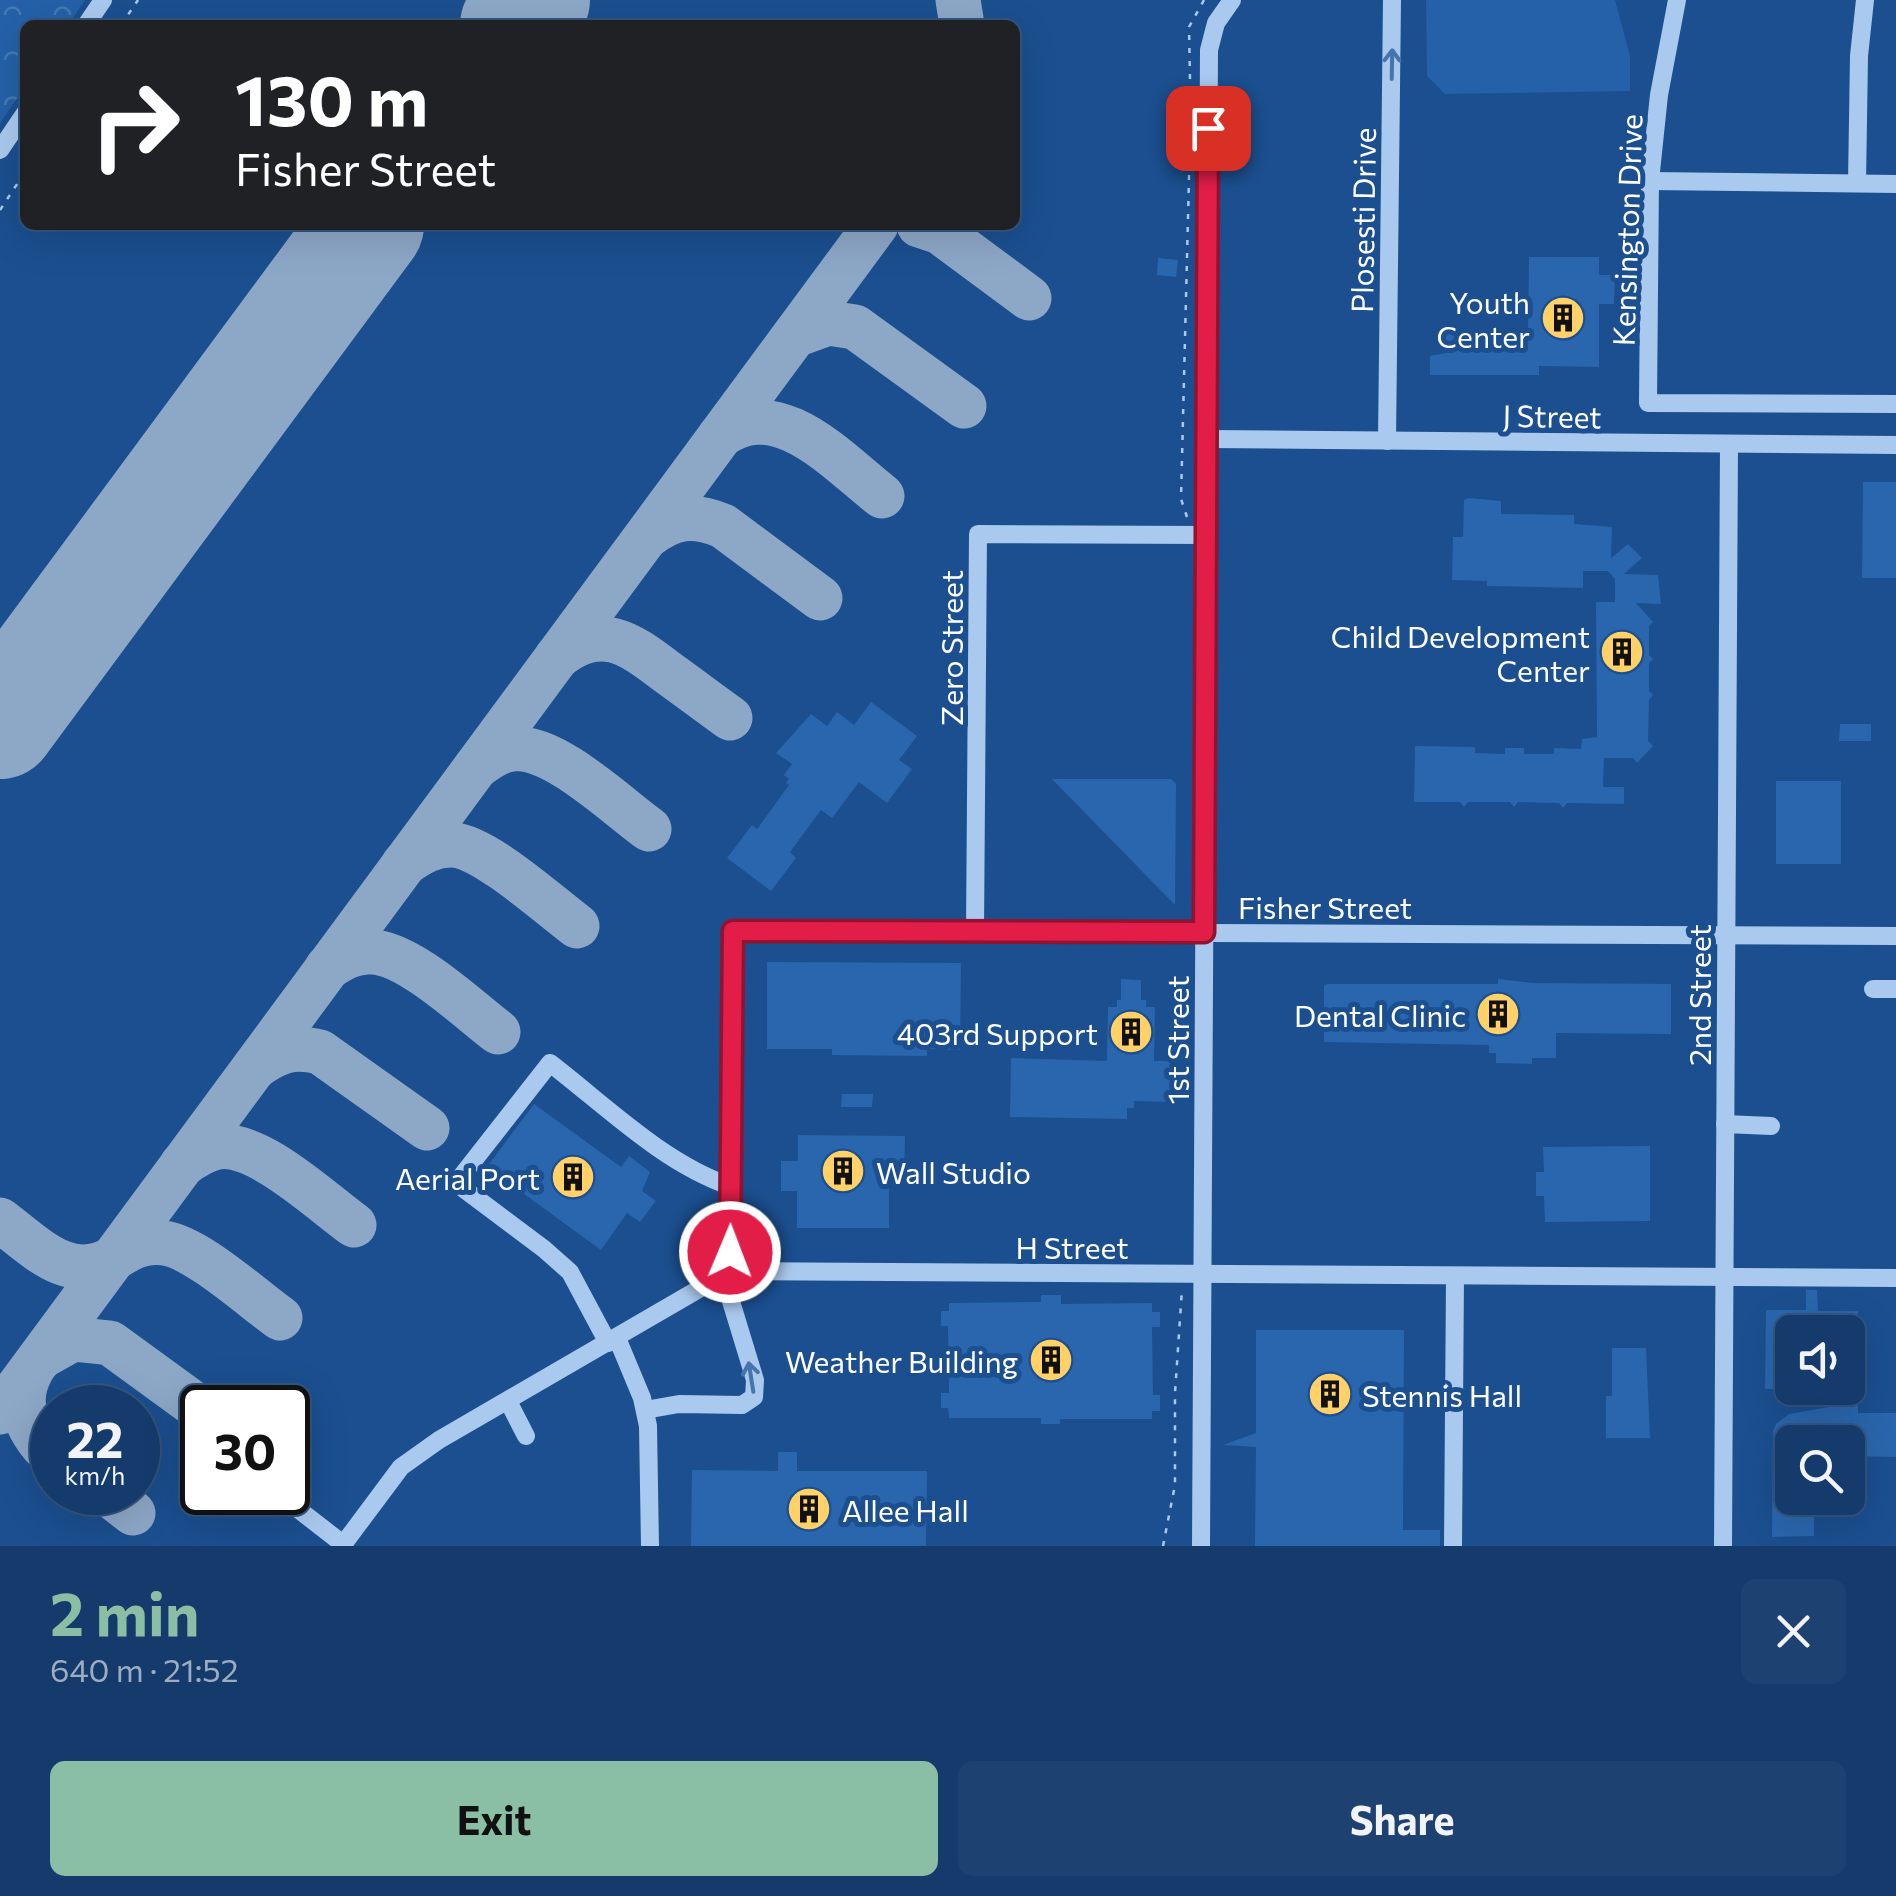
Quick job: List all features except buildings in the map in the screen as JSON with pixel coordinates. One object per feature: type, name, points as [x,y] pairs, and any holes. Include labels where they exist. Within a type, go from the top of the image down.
[{"type":"street","name":"1st Street","points":[[1200,1546],[1209,50],[1216,23],[1232,0]]},
{"type":"street","name":"Plosesti Drive","points":[[1387,441],[1392,0]]},
{"type":"street","name":"Kensington Drive","points":[[1676,0],[1650,181],[1648,403],[1896,404]]},
{"type":"street","points":[[1857,184],[1859,56],[1865,0]]},
{"type":"street","points":[[0,150],[20,120]]},
{"type":"street","points":[[1650,181],[1896,184]]},
{"type":"street","name":"J Street","points":[[1207,439],[1896,445]]},
{"type":"street","name":"2nd Street","points":[[1723,1546],[1729,445]]},
{"type":"street","name":"Zero Street","points":[[975,932],[978,534],[1207,535]]},
{"type":"street","name":"Fisher Street","points":[[645,1410],[679,1404],[742,1405],[754,1397],[755,1380],[730,1298],[733,931],[1896,936]]},
{"type":"street","points":[[1873,989],[1896,990]]},
{"type":"street","points":[[650,1546],[650,1458],[645,1410],[613,1341],[570,1272],[456,1183],[550,1063],[664,1152],[706,1178],[730,1186]]},
{"type":"street","points":[[1725,1124],[1771,1126]]},
{"type":"street","points":[[305,1515],[343,1545],[401,1467],[439,1440],[730,1271]]},
{"type":"street","name":"H Street","points":[[730,1271],[1896,1278]]},
{"type":"street","points":[[1453,1546],[1455,1276]]},
{"type":"street","points":[[508,1401],[526,1436]]},
{"type":"path","points":[[0,210],[20,180]]},
{"type":"path","points":[[1163,1546],[1175,1485],[1184,1275]]},
{"type":"green space","points":[[0,0],[85,0],[71,20],[20,20],[20,94],[0,123]]},
{"type":"green space","points":[[1426,0],[1615,0],[1630,56],[1630,91],[1445,94],[1427,76]]},
{"type":"taxiway","points":[[958,0],[961,20]]},
{"type":"taxiway","points":[[0,1412],[872,230]]},
{"type":"taxiway","points":[[934,230],[1029,298]]},
{"type":"taxiway","points":[[795,335],[828,323],[855,327],[964,406]]},
{"type":"taxiway","points":[[720,436],[742,425],[763,422],[785,427],[826,450],[882,496]]},
{"type":"taxiway","points":[[646,537],[683,519],[712,522],[723,526],[820,598]]},
{"type":"taxiway","points":[[557,657],[587,641],[614,640],[640,652],[730,718]]},
{"type":"taxiway","points":[[477,766],[513,749],[547,756],[584,778],[649,829]]},
{"type":"taxiway","points":[[404,864],[440,846],[467,848],[500,866],[577,926]]},
{"type":"taxiway","points":[[327,968],[359,953],[386,954],[420,971],[498,1032]]},
{"type":"taxiway","points":[[255,1067],[286,1051],[320,1052],[427,1128]]},
{"type":"taxiway","points":[[182,1165],[218,1147],[252,1153],[289,1175],[354,1225]]},
{"type":"taxiway","points":[[0,1220],[40,1251],[67,1265],[98,1265],[144,1244],[157,1242],[177,1247],[207,1263],[280,1318]]},
{"type":"taxiway","points":[[41,1357],[73,1339],[110,1343],[180,1394]]},
{"type":"taxiway","points":[[30,1426],[23,1401],[31,1371]]},
{"type":"runway","points":[[520,20],[534,0]]},
{"type":"runway","points":[[0,723],[364,230]]},
{"type":"place","name":"Youth Center","points":[[1563,318]]},
{"type":"place","name":"Child Development Center","points":[[1622,652]]},
{"type":"place","name":"Dental Clinic","points":[[1498,1014]]},
{"type":"place","name":"403rd Support","points":[[1131,1032]]},
{"type":"place","name":"Wall Studio","points":[[843,1171]]},
{"type":"place","name":"Aerial Port","points":[[573,1177]]},
{"type":"place","name":"Weather Building","points":[[1051,1360]]},
{"type":"place","name":"Stennis Hall","points":[[1330,1394]]},
{"type":"place","name":"Allee Hall","points":[[809,1509]]},
{"type":"route","points":[[730,1252],[733,931],[1204,932],[1208,128]]}]
